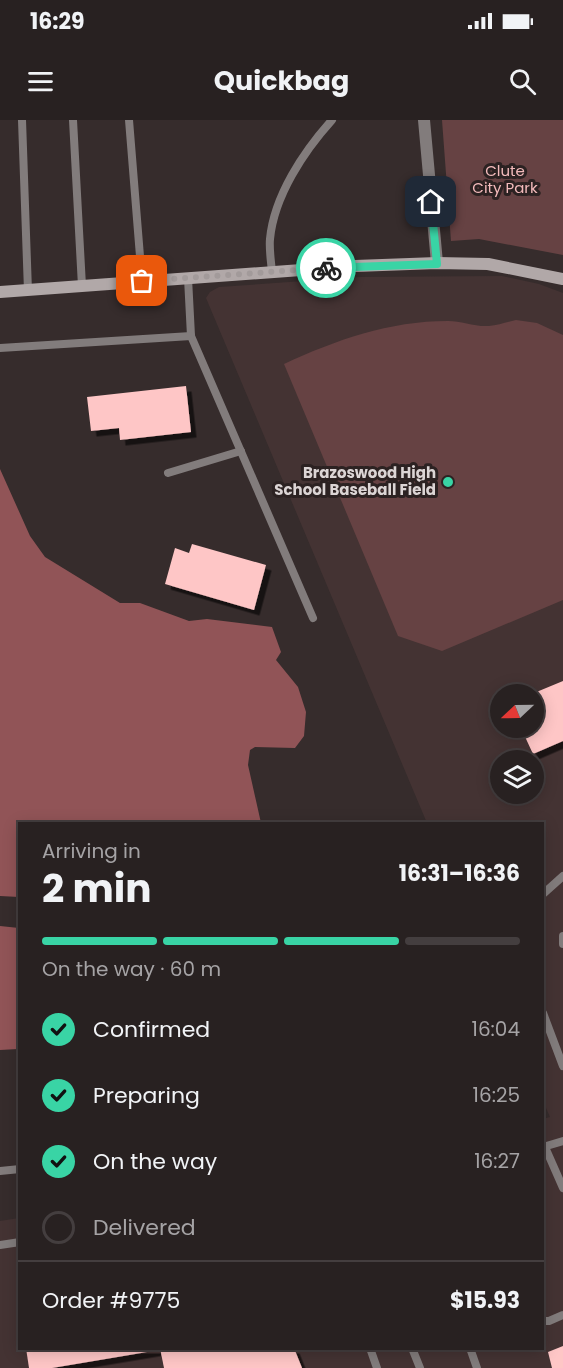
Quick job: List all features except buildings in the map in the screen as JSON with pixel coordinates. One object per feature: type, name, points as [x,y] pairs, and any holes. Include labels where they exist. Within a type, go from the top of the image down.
[{"type":"street","points":[[424,120],[437,264]]},
{"type":"street","points":[[0,292],[355,266],[437,264],[488,264],[563,279]]},
{"type":"lane","points":[[22,120],[28,291]]},
{"type":"lane","points":[[73,120],[82,286]]},
{"type":"lane","points":[[129,120],[142,281]]},
{"type":"lane","points":[[272,272],[270,239],[284,190],[316,138],[332,120]]},
{"type":"lane","points":[[188,278],[191,336],[313,618]]},
{"type":"lane","points":[[0,348],[191,336]]},
{"type":"lane","points":[[168,473],[241,451]]},
{"type":"lane","points":[[544,893],[563,876]]},
{"type":"lane","points":[[563,936],[563,944]]},
{"type":"lane","points":[[544,1016],[563,1066]]},
{"type":"lane","points":[[563,1141],[544,1147],[563,1188]]},
{"type":"lane","points":[[0,1171],[18,1169]]},
{"type":"lane","points":[[0,1245],[18,1242]]},
{"type":"lane","points":[[544,1320],[549,1321],[563,1316]]},
{"type":"lane","points":[[371,1350],[377,1368]]},
{"type":"lane","points":[[413,1350],[420,1368]]},
{"type":"lane","points":[[471,1350],[477,1368]]},
{"type":"shaded area","points":[[502,276],[539,284],[563,293],[563,1368],[0,1368],[0,1221],[18,1218],[18,1350],[544,1350],[544,1119],[550,1117],[544,1103],[544,822],[427,822],[206,298],[210,292],[219,287],[360,277]]},
{"type":"shaded area","points":[[0,469],[30,536],[45,557],[120,603],[140,603],[189,621],[207,619],[272,627],[281,652],[276,660],[298,687],[306,712],[304,736],[295,748],[255,747],[250,750],[248,765],[261,822],[18,822],[18,897],[0,896]]},
{"type":"shaded area","points":[[0,926],[18,928],[18,1049],[0,1050]]},
{"type":"green space","name":"Clute City Park","points":[[442,120],[563,120],[563,255],[479,239],[451,241]]},
{"type":"green space","name":"Brazoswood High School Baseball Field","points":[[516,320],[537,323],[563,335],[563,600],[442,651],[398,636],[284,364],[363,333],[405,324],[448,321],[489,326]]},
{"type":"way so far","points":[[142,281],[326,268]]},
{"type":"place","name":"Brazoswood High School Baseball Field","points":[[448,482]]},
{"type":"route","points":[[326,268],[437,264],[431,202]]}]
